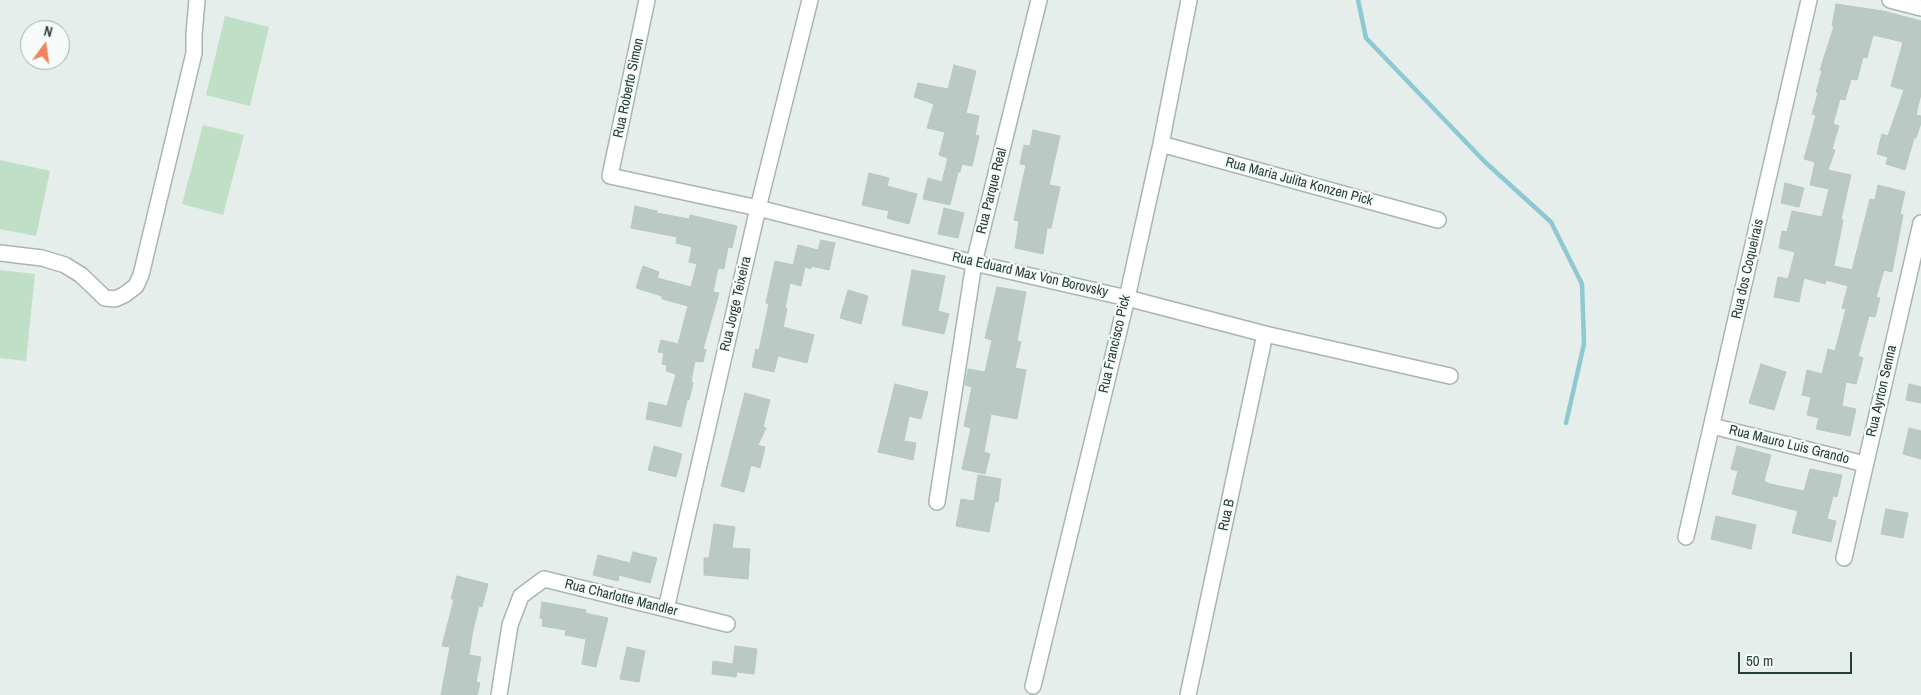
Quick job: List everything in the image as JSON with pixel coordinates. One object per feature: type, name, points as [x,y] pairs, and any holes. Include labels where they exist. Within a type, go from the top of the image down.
[{"type":"street","points":[[0,253],[42,258],[65,265],[81,275],[105,298],[115,299],[136,286],[141,275],[194,53],[197,0]]},
{"type":"street","name":"Rua Roberto Simon","points":[[610,176],[647,0]]},
{"type":"street","name":"Rua Jorge Teixeira","points":[[666,609],[758,208],[810,0]]},
{"type":"street","name":"Rua Parque Real","points":[[937,502],[974,263],[1039,0]]},
{"type":"street","name":"Rua Francisco Pick","points":[[1033,686],[1127,298],[1189,0]]},
{"type":"street","name":"Rua dos Coqueirais","points":[[1686,537],[1809,0]]},
{"type":"street","points":[[1890,0],[1921,8]]},
{"type":"street","name":"Rua Maria Julita Konzen Pick","points":[[1160,144],[1438,220]]},
{"type":"street","name":"Rua Eduard Max Von Borovsky","points":[[610,176],[758,208],[974,263],[1127,298],[1265,334],[1450,376]]},
{"type":"street","name":"Rua Ayrton Senna","points":[[1844,558],[1921,223]]},
{"type":"street","name":"Rua B","points":[[1188,695],[1265,334]]},
{"type":"street","name":"Rua Mauro Luis Grando","points":[[1712,426],[1865,464]]},
{"type":"street","name":"Rua Charlotte Mandler","points":[[499,695],[510,625],[521,596],[544,579],[726,624]]},
{"type":"green space","points":[[225,16],[269,27],[250,106],[206,95]]},
{"type":"green space","points":[[203,125],[244,135],[223,215],[182,204]]},
{"type":"green space","points":[[0,160],[50,171],[36,236],[0,229]]},
{"type":"green space","points":[[0,270],[35,274],[26,361],[0,358]]},
{"type":"building","points":[[1836,4],[1883,11],[1921,21],[1921,94],[1916,115],[1921,116],[1921,123],[1916,138],[1914,138],[1905,170],[1886,164],[1888,157],[1877,154],[1882,134],[1888,136],[1904,90],[1891,86],[1903,42],[1873,35],[1867,58],[1863,57],[1857,80],[1851,79],[1845,100],[1840,99],[1833,124],[1839,126],[1832,149],[1835,150],[1828,170],[1851,175],[1841,219],[1843,220],[1834,266],[1852,270],[1870,199],[1875,200],[1878,185],[1905,192],[1900,214],[1903,215],[1892,272],[1884,270],[1876,297],[1880,298],[1875,317],[1869,316],[1858,356],[1863,358],[1856,384],[1846,382],[1842,406],[1856,409],[1850,436],[1816,429],[1819,418],[1807,415],[1811,397],[1802,395],[1807,370],[1822,374],[1828,349],[1835,351],[1846,309],[1842,308],[1848,286],[1826,280],[1825,284],[1804,278],[1799,302],[1774,297],[1778,277],[1788,279],[1795,252],[1779,248],[1782,231],[1787,232],[1792,211],[1822,217],[1829,189],[1810,185],[1815,162],[1804,159],[1816,115],[1812,114],[1822,71],[1820,70],[1834,26],[1832,26]]},
{"type":"building","points":[[954,65],[976,71],[966,113],[979,116],[975,135],[979,136],[972,166],[962,164],[960,172],[958,172],[950,205],[923,199],[928,178],[942,182],[948,158],[939,155],[945,132],[927,128],[934,104],[914,97],[918,83],[948,89]]},
{"type":"building","points":[[1033,130],[1060,136],[1049,185],[1060,187],[1051,228],[1047,228],[1043,254],[1015,248],[1019,221],[1014,220],[1026,165],[1020,164],[1024,145],[1030,146]]},
{"type":"building","points":[[869,173],[889,178],[887,186],[917,194],[909,224],[887,218],[889,211],[862,205]]},
{"type":"building","points":[[1785,183],[1804,188],[1799,207],[1781,203]]},
{"type":"building","points":[[635,206],[657,211],[657,213],[689,219],[690,215],[737,226],[732,248],[728,247],[724,269],[718,268],[713,292],[719,293],[703,349],[706,350],[703,362],[695,361],[691,382],[693,383],[681,427],[646,419],[649,402],[667,406],[676,374],[666,371],[667,365],[662,364],[664,353],[658,352],[661,340],[678,344],[688,306],[662,299],[662,296],[636,288],[643,266],[659,272],[657,278],[691,287],[697,264],[689,262],[692,247],[676,243],[677,237],[631,228]]},
{"type":"building","points":[[944,208],[964,213],[958,238],[938,234]]},
{"type":"building","points":[[821,240],[835,243],[829,270],[811,266],[811,269],[805,267],[801,286],[790,283],[785,308],[787,309],[783,327],[814,335],[807,363],[778,356],[774,372],[752,367],[756,349],[759,350],[769,304],[766,303],[775,261],[793,265],[798,245],[818,250]]},
{"type":"building","points":[[912,270],[945,276],[938,311],[949,314],[944,334],[902,325]]},
{"type":"building","points":[[997,287],[1026,292],[1017,341],[1021,342],[1015,368],[1026,370],[1017,419],[991,414],[984,452],[990,454],[985,474],[962,469],[971,428],[964,426],[972,387],[965,385],[968,369],[985,372],[992,340],[985,338]]},
{"type":"building","points":[[848,290],[868,296],[861,324],[840,318]]},
{"type":"building","points":[[1761,364],[1786,372],[1774,410],[1749,403]]},
{"type":"building","points":[[895,384],[928,392],[921,419],[909,416],[904,441],[916,443],[913,460],[878,452]]},
{"type":"building","points":[[1909,384],[1921,387],[1921,403],[1906,400]]},
{"type":"building","points":[[745,393],[770,400],[763,427],[766,428],[758,445],[765,447],[760,468],[751,465],[744,492],[721,486]]},
{"type":"building","points":[[1909,428],[1921,431],[1921,459],[1903,454]]},
{"type":"building","points":[[654,446],[682,454],[676,477],[648,470]]},
{"type":"building","points":[[1737,446],[1771,455],[1764,481],[1770,484],[1804,491],[1810,469],[1842,475],[1837,497],[1833,496],[1827,519],[1836,521],[1831,542],[1792,533],[1798,511],[1732,494],[1738,471],[1731,469]]},
{"type":"building","points":[[978,475],[1001,479],[998,502],[995,501],[989,532],[956,526],[961,499],[974,501]]},
{"type":"building","points":[[1886,509],[1908,513],[1903,538],[1881,534]]},
{"type":"building","points":[[1716,516],[1756,525],[1751,549],[1711,539]]},
{"type":"building","points":[[714,524],[735,527],[732,548],[750,549],[748,579],[704,575],[704,558],[709,558]]},
{"type":"building","points":[[633,552],[657,558],[650,583],[619,575],[618,581],[593,575],[598,555],[630,563]]},
{"type":"building","points":[[457,576],[488,584],[482,607],[479,606],[469,655],[481,657],[476,682],[480,683],[477,695],[441,695],[450,647],[442,646],[454,599],[451,599]]},
{"type":"building","points":[[542,602],[586,610],[585,613],[608,618],[596,667],[582,664],[586,639],[565,635],[566,630],[542,626],[543,619],[540,618]]},
{"type":"building","points":[[735,646],[757,649],[754,674],[737,672],[736,677],[712,674],[713,661],[733,664]]},
{"type":"building","points":[[627,647],[645,651],[639,682],[620,679]]},
{"type":"waterway","points":[[1358,0],[1366,38],[1485,162],[1551,222],[1582,284],[1584,344],[1566,423]]}]
